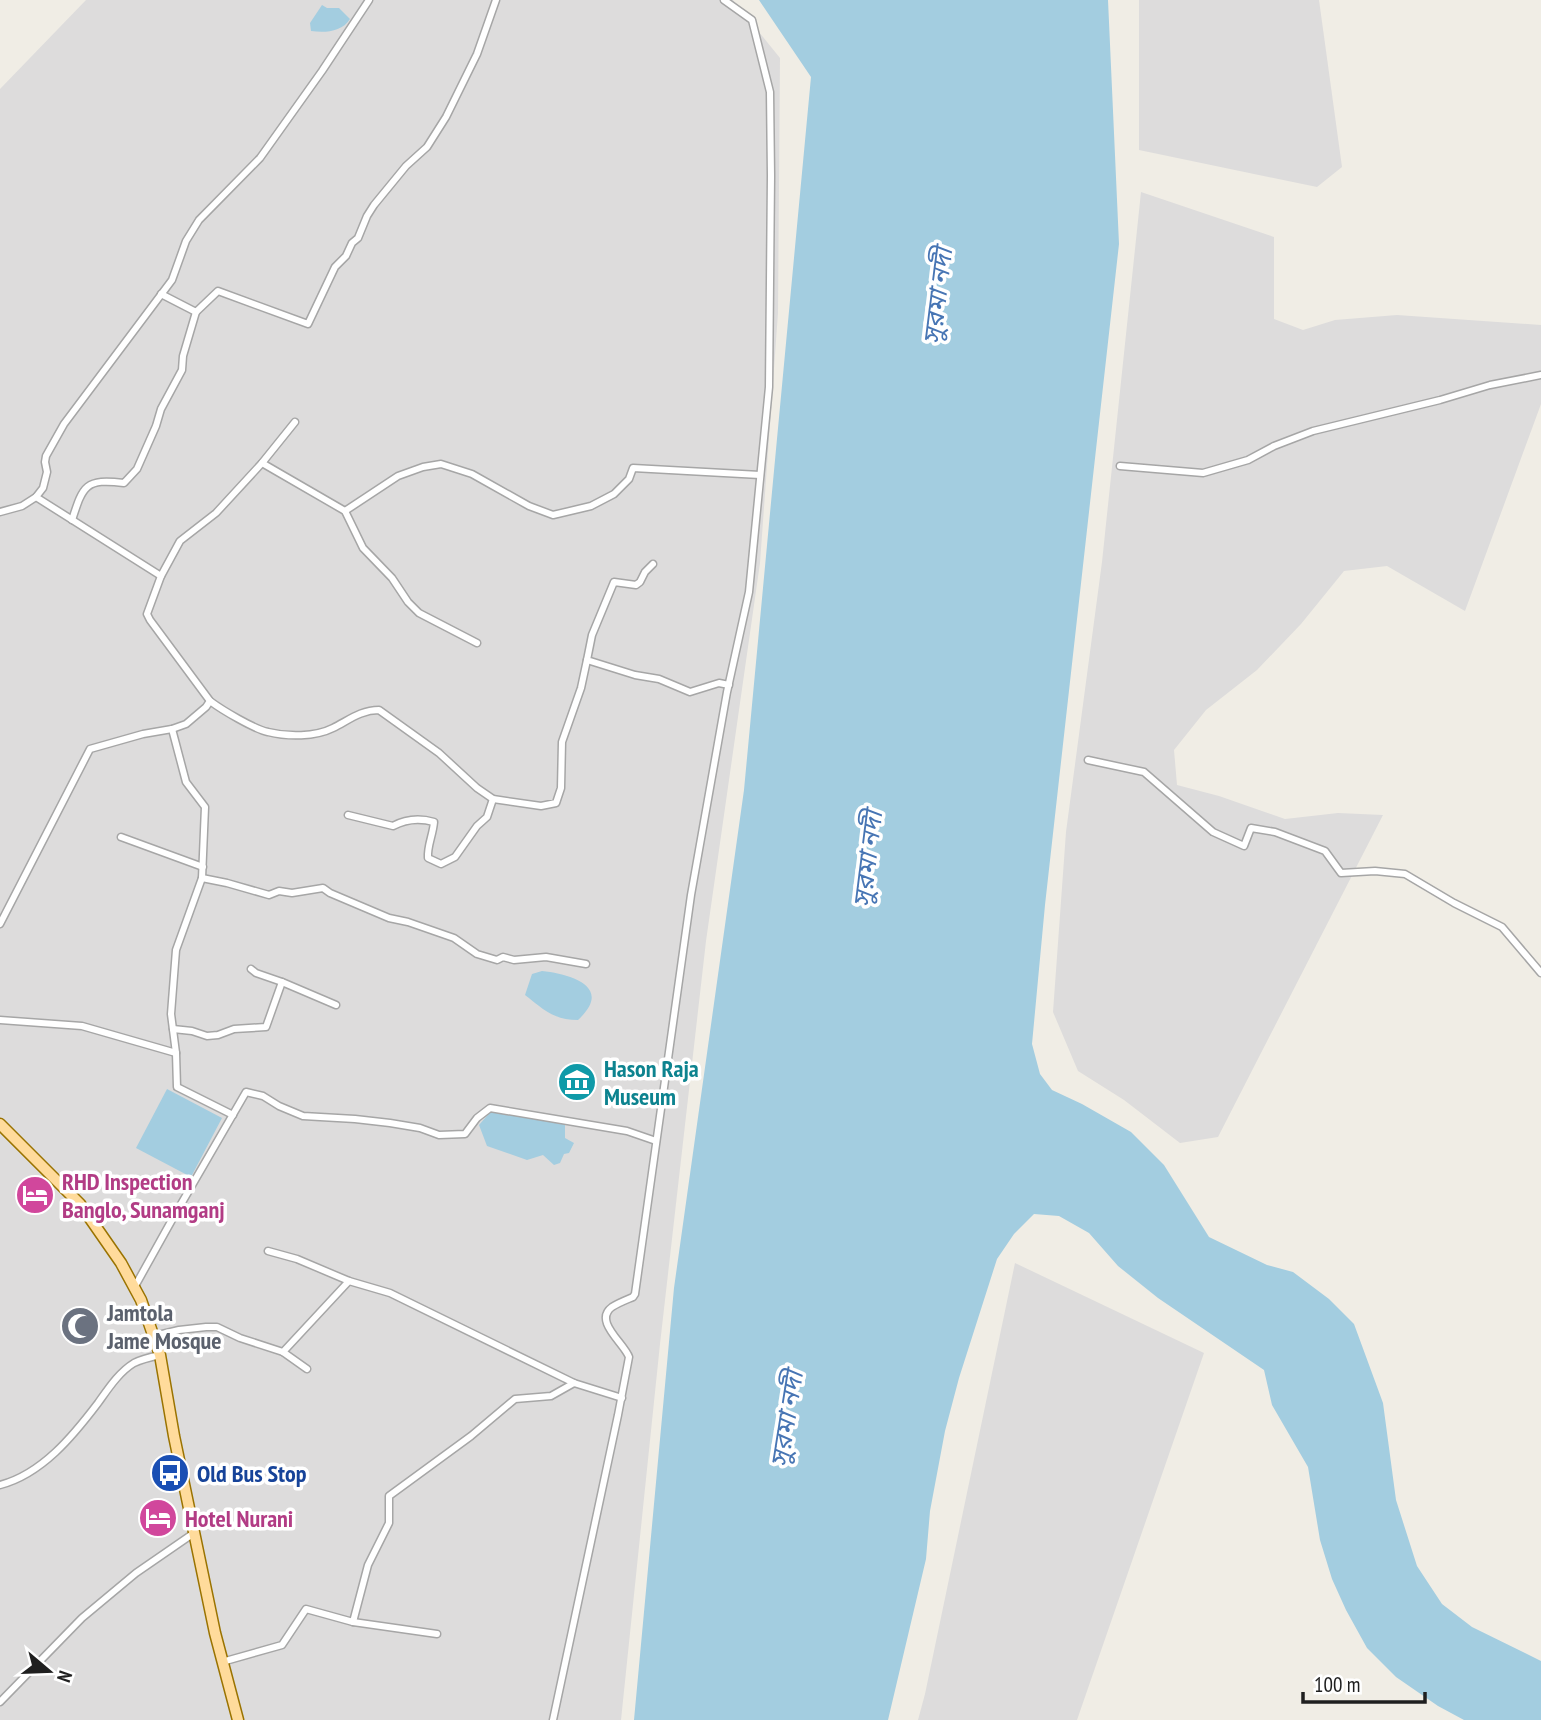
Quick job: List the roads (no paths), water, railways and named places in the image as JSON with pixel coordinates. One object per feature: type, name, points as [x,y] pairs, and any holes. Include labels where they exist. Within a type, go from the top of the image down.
[{"type":"main road","points":[[0,1124],[80,1204],[121,1263],[155,1336],[215,1633],[238,1720]]},
{"type":"street","points":[[0,512],[22,506],[36,497],[43,488],[47,472],[46,456],[64,424],[172,280],[186,242],[199,220],[260,158],[369,0]]},
{"type":"street","points":[[72,520],[82,492],[98,481],[124,483],[137,469],[161,409],[182,370],[183,356],[196,312],[218,291],[308,324],[335,267],[358,238],[374,205],[406,166],[427,147],[446,117],[484,38],[496,0]]},
{"type":"street","points":[[552,1720],[629,1357],[606,1323],[605,1315],[610,1308],[635,1294],[691,895],[729,685],[749,593],[769,387],[770,92],[752,20],[724,0]]},
{"type":"street","points":[[161,294],[196,312]]},
{"type":"street","points":[[1120,466],[1203,473],[1248,460],[1312,431],[1490,385],[1541,375]]},
{"type":"street","points":[[295,422],[216,513],[180,541],[161,576],[147,614],[210,701],[221,710],[267,732],[304,736],[331,730],[357,715],[379,710],[439,753],[493,799],[541,806],[556,803],[561,788],[562,742],[580,688],[592,635],[614,582],[636,585],[653,564]]},
{"type":"street","points":[[262,463],[345,511],[363,548],[392,578],[408,602],[419,613],[477,643]]},
{"type":"street","points":[[345,511],[398,476],[441,464],[472,474],[529,506],[553,514],[591,506],[614,494],[629,479],[633,468],[760,475]]},
{"type":"street","points":[[36,497],[161,576]]},
{"type":"street","points":[[587,660],[635,676],[659,679],[690,692],[719,683],[729,685]]},
{"type":"street","points":[[0,924],[90,749],[186,724],[210,701]]},
{"type":"street","points":[[172,729],[186,782],[205,807],[202,878],[176,950],[171,1014],[177,1087],[233,1115]]},
{"type":"street","points":[[1088,760],[1144,772],[1213,832],[1244,846],[1251,828],[1275,832],[1325,851],[1341,873],[1375,871],[1405,874],[1502,927],[1541,973]]},
{"type":"street","points":[[348,815],[393,826],[403,821],[434,822],[427,848],[428,858],[441,864],[455,857],[477,826],[487,817],[493,799]]},
{"type":"street","points":[[121,837],[203,867]]},
{"type":"street","points":[[202,878],[269,895],[279,891],[292,893],[323,888],[389,918],[454,938],[477,954],[496,960],[503,957],[514,960],[546,957],[586,964]]},
{"type":"street","points":[[251,970],[336,1005]]},
{"type":"street","points":[[173,1029],[218,1035],[234,1029],[266,1027],[282,982]]},
{"type":"street","points":[[0,1020],[82,1026],[176,1053]]},
{"type":"street","points":[[134,1288],[246,1092],[263,1096],[303,1116],[390,1123],[420,1128],[439,1135],[465,1135],[477,1118],[490,1108],[627,1131],[656,1141]]},
{"type":"street","points":[[268,1251],[390,1293],[573,1383],[622,1398]]},
{"type":"street","points":[[283,1352],[349,1281]]},
{"type":"street","points":[[155,1336],[178,1330],[217,1328],[240,1339],[283,1352],[307,1369]]},
{"type":"street","points":[[0,1485],[15,1480],[50,1457],[79,1427],[113,1382],[132,1364],[160,1354]]},
{"type":"street","points":[[353,1622],[368,1564],[389,1523],[389,1496],[471,1436],[515,1399],[551,1396],[573,1383]]},
{"type":"street","points":[[0,1702],[82,1618],[136,1573],[194,1533]]},
{"type":"street","points":[[222,1662],[282,1645],[306,1609],[353,1622],[437,1634]]},
{"type":"water","name":"সুরমা নদী","points":[[759,0],[1108,0],[1119,244],[1045,905],[1032,1044],[1040,1074],[1052,1090],[1131,1132],[1164,1165],[1209,1237],[1267,1265],[1293,1272],[1329,1299],[1354,1324],[1383,1403],[1396,1500],[1417,1566],[1442,1604],[1472,1627],[1541,1661],[1541,1720],[1464,1720],[1396,1677],[1367,1648],[1332,1579],[1320,1540],[1308,1467],[1272,1405],[1264,1370],[1158,1298],[1118,1266],[1089,1233],[1059,1216],[1034,1214],[1014,1234],[997,1259],[959,1378],[945,1431],[930,1511],[926,1559],[888,1720],[634,1720],[674,1288],[744,790],[811,77]]},
{"type":"water","points":[[322,5],[339,8],[350,19],[333,31],[311,31],[310,23]]},
{"type":"water","points":[[542,971],[576,979],[590,991],[592,999],[588,1009],[578,1020],[555,1016],[525,995],[532,974]]},
{"type":"water","points":[[167,1089],[222,1118],[191,1177],[136,1148]]},
{"type":"water","points":[[492,1110],[559,1122],[565,1125],[565,1138],[574,1143],[560,1163],[554,1165],[543,1155],[527,1160],[487,1146],[479,1125]]},
{"type":"place","name":"Hason Raja Museum","points":[[577,1082]]},
{"type":"place","name":"RHD Inspection Banglo, Sunamganj","points":[[35,1195]]},
{"type":"place","name":"Jamtola Jame Mosque","points":[[80,1326]]},
{"type":"place","name":"Old Bus Stop","points":[[170,1473]]},
{"type":"place","name":"Hotel Nurani","points":[[158,1518]]}]
